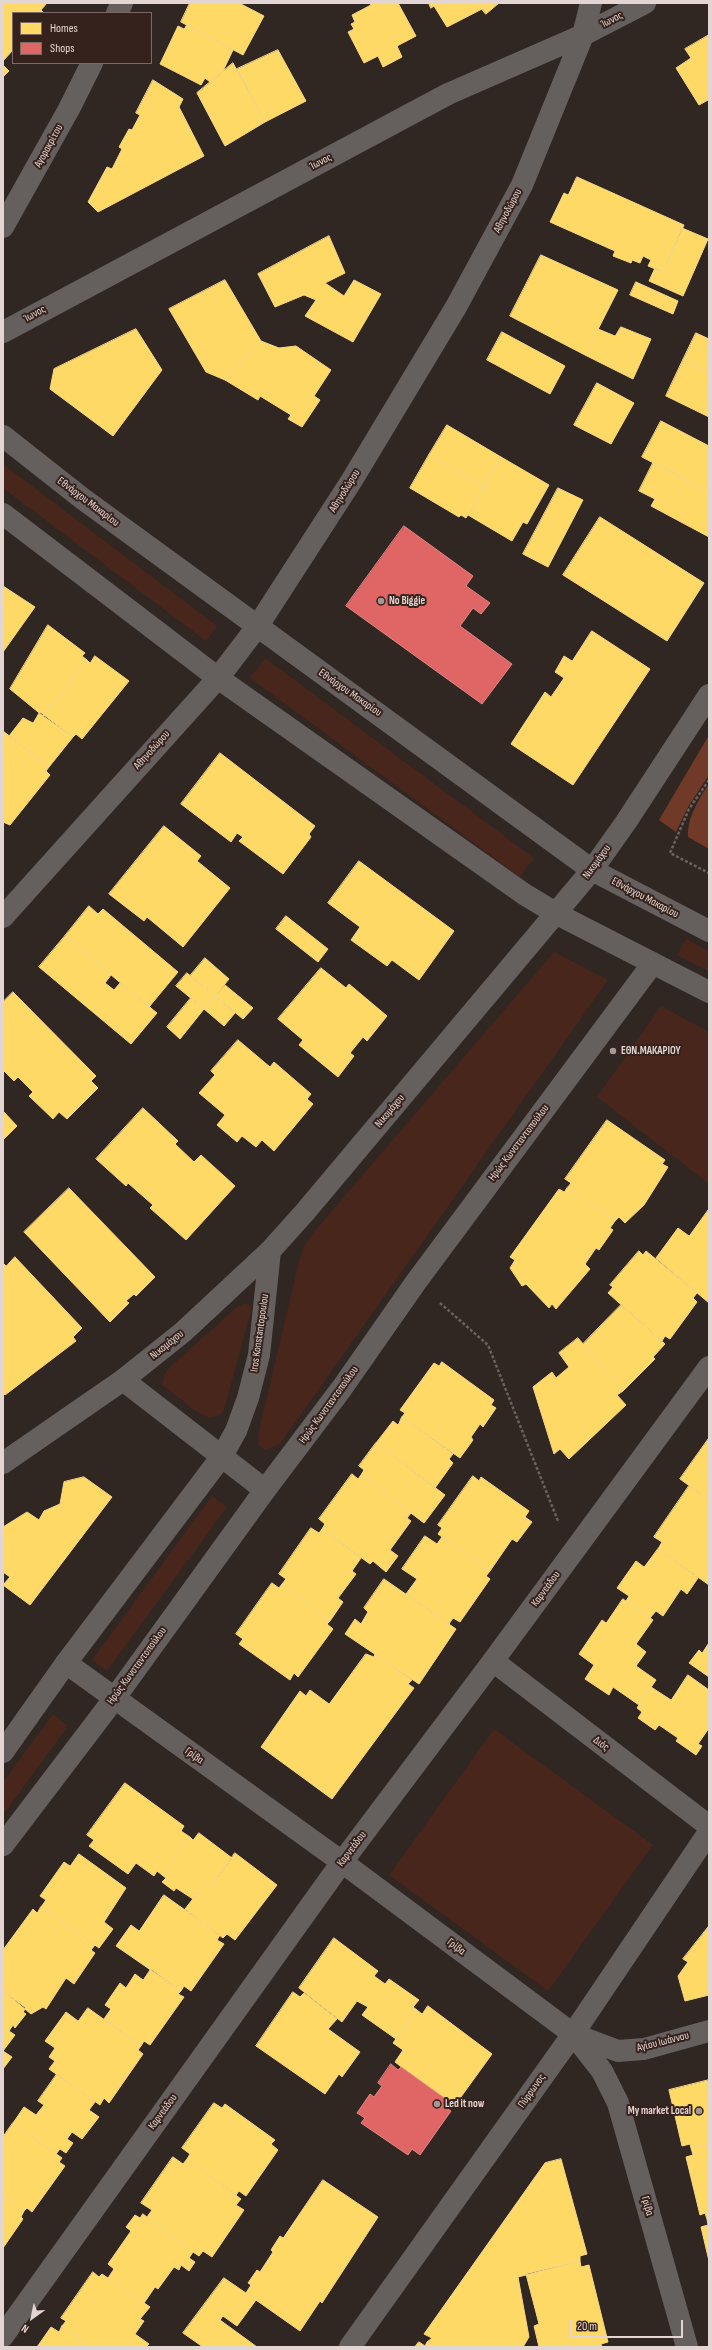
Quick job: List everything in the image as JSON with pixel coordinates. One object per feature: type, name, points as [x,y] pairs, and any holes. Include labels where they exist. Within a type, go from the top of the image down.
[{"type":"street","points":[[118,12],[122,3]]},
{"type":"street","name":"Αθηνοδώρου","points":[[3,918],[218,678],[257,627],[352,480],[456,307],[522,185],[583,35],[591,3]]},
{"type":"street","name":"Ίωνος","points":[[3,332],[448,94],[583,35],[645,3]]},
{"type":"street","name":"Αγορακρίτου","points":[[3,227],[69,109],[92,64]]},
{"type":"street","name":"Εθνάρχου Μακαρίου","points":[[3,436],[84,499],[257,627],[428,748],[592,870],[709,931]]},
{"type":"street","points":[[3,514],[218,678],[518,889],[557,914],[709,992]]},
{"type":"street","name":"Νικομάχου","points":[[3,1462],[123,1380],[183,1332],[270,1251],[557,914],[592,870],[626,822],[709,694]]},
{"type":"street","name":"Ηρώς Κωνσταντοπούλου","points":[[3,1845],[114,1699],[265,1490],[342,1388],[416,1282],[653,963]]},
{"type":"street","name":"Iros Konstantopoulou","points":[[222,1456],[236,1431],[248,1398],[259,1355],[270,1251]]},
{"type":"street","name":"Καρνεάδου","points":[[3,2336],[342,1862],[493,1661],[709,1367]]},
{"type":"street","points":[[123,1380],[265,1490]]},
{"type":"street","points":[[3,1752],[66,1663],[222,1456]]},
{"type":"street","name":"Διός","points":[[493,1661],[709,1826]]},
{"type":"street","name":"Γρίβα","points":[[66,1663],[342,1862],[573,2034],[602,2071],[618,2103],[687,2347]]},
{"type":"street","name":"Πύρρωνος","points":[[350,2347],[573,2034],[709,1832]]},
{"type":"street","name":"Αγίου Ιωάννου","points":[[573,2034],[618,2051],[644,2049],[709,2030]]},
{"type":"path","points":[[709,780],[689,809],[670,853],[709,873]]},
{"type":"path","points":[[416,1282],[488,1345],[571,1555]]},
{"type":"shaded area","points":[[3,464],[217,626],[206,641],[3,488]]},
{"type":"shaded area","points":[[265,658],[534,858],[520,877],[250,678]]},
{"type":"shaded area","points":[[709,735],[709,775],[688,807],[676,832],[659,820]]},
{"type":"shaded area","points":[[709,783],[709,849],[688,837],[688,830],[689,823],[698,802]]},
{"type":"shaded area","points":[[686,939],[709,951],[709,971],[677,955]]},
{"type":"shaded area","points":[[554,952],[608,980],[280,1444],[265,1450],[259,1445],[258,1435],[299,1261],[304,1246],[313,1233]]},
{"type":"shaded area","points":[[661,1006],[709,1032],[709,1184],[597,1097]]},
{"type":"shaded area","points":[[245,1303],[250,1305],[251,1311],[224,1410],[220,1415],[210,1418],[197,1412],[162,1385],[164,1375],[170,1367],[237,1307]]},
{"type":"shaded area","points":[[212,1496],[227,1507],[107,1671],[92,1660]]},
{"type":"shaded area","points":[[53,1714],[68,1726],[3,1815],[3,1782]]},
{"type":"shaded area","points":[[494,1729],[653,1845],[548,1991],[389,1875]]},
{"type":"building: Homes","points":[[3,3],[47,3],[41,10],[43,12],[12,12],[12,51],[3,61]]},
{"type":"building: Homes","points":[[190,3],[239,3],[264,16],[243,55],[181,22]]},
{"type":"building: Homes","points":[[369,3],[398,3],[416,36],[397,46],[402,57],[383,67],[378,56],[364,63],[348,32],[354,29],[351,24],[355,22],[352,15],[371,5]]},
{"type":"building: Homes","points":[[429,3],[477,3],[482,9],[447,27],[434,6],[431,8]]},
{"type":"building: Homes","points":[[477,3],[499,3],[486,14]]},
{"type":"building: Homes","points":[[187,25],[233,50],[223,71],[210,82],[205,78],[201,85],[160,64],[178,26],[184,29]]},
{"type":"building: Homes","points":[[709,35],[709,102],[708,100],[699,105],[676,68],[691,58],[685,49]]},
{"type":"building: Homes","points":[[278,50],[306,101],[265,122],[237,69]]},
{"type":"building: Homes","points":[[233,63],[265,122],[225,146],[197,93]]},
{"type":"building: Homes","points":[[3,65],[9,71],[3,77]]},
{"type":"building: Homes","points":[[153,80],[183,99],[179,107],[204,156],[98,212],[88,202],[107,167],[112,169],[122,149],[119,147],[129,129],[132,130],[140,115],[136,113]]},
{"type":"building: Homes","points":[[577,177],[684,225],[663,272],[648,266],[651,260],[643,256],[640,263],[632,260],[631,263],[613,256],[615,251],[550,222],[564,193],[568,195]]},
{"type":"building: Homes","points":[[682,228],[708,239],[683,296],[649,281],[655,268],[663,272]]},
{"type":"building: Homes","points":[[329,236],[345,273],[325,283],[344,296],[354,280],[381,294],[353,342],[305,316],[316,300],[304,295],[275,307],[258,274]]},
{"type":"building: Homes","points":[[541,255],[618,290],[585,355],[510,316]]},
{"type":"building: Homes","points":[[225,280],[261,341],[225,380],[206,372],[169,309]]},
{"type":"building: Homes","points":[[636,282],[678,301],[673,314],[630,295]]},
{"type":"building: Homes","points":[[621,327],[651,339],[633,379],[585,355],[598,329],[615,336]]},
{"type":"building: Homes","points":[[136,329],[162,370],[113,436],[50,389],[54,369]]},
{"type":"building: Homes","points":[[502,332],[565,366],[550,394],[487,360]]},
{"type":"building: Homes","points":[[696,333],[709,339],[709,372],[683,360]]},
{"type":"building: Homes","points":[[261,341],[279,348],[296,346],[331,370],[314,396],[320,400],[302,427],[288,419],[291,415],[260,396],[258,400],[225,380]]},
{"type":"building: Homes","points":[[683,360],[709,372],[709,417],[666,396]]},
{"type":"building: Homes","points":[[597,383],[634,403],[611,444],[574,425]]},
{"type":"building: Homes","points":[[661,421],[709,446],[709,492],[642,457]]},
{"type":"building: Homes","points":[[447,425],[501,457],[484,487],[429,455]]},
{"type":"building: Homes","points":[[429,455],[484,487],[466,518],[461,515],[459,517],[410,488]]},
{"type":"building: Homes","points":[[501,457],[549,485],[527,524],[523,522],[512,541],[468,515]]},
{"type":"building: Homes","points":[[653,463],[709,492],[709,537],[651,506],[655,499],[639,491]]},
{"type":"building: Homes","points":[[558,488],[583,500],[548,567],[523,554]]},
{"type":"building: Homes","points":[[600,517],[704,583],[667,641],[563,575]]},
{"type":"building: Homes","points":[[3,586],[35,607],[3,652]]},
{"type":"building: Homes","points":[[48,625],[85,653],[82,656],[87,660],[43,716],[10,689]]},
{"type":"building: Homes","points":[[592,631],[650,669],[573,785],[511,744],[545,692],[551,697],[564,678],[555,672],[564,656],[572,661]]},
{"type":"building: Homes","points":[[95,656],[129,681],[82,739],[76,734],[73,737],[43,716],[87,660],[90,663]]},
{"type":"building: Homes","points":[[40,712],[73,737],[49,767],[9,736],[23,718],[33,723]]},
{"type":"building: Homes","points":[[3,731],[49,767],[46,771],[50,775],[10,825],[3,822]]},
{"type":"building: Homes","points":[[220,753],[315,826],[309,834],[311,837],[283,874],[239,841],[243,837],[237,833],[231,842],[181,804]]},
{"type":"building: Homes","points":[[164,826],[201,856],[197,861],[230,888],[183,947],[147,917],[144,921],[109,894]]},
{"type":"building: Homes","points":[[359,861],[454,931],[419,980],[392,960],[387,966],[351,940],[360,927],[328,903]]},
{"type":"building: Homes","points":[[89,906],[98,914],[103,909],[178,972],[149,1007],[65,936]]},
{"type":"building: Homes","points":[[286,916],[328,949],[318,962],[276,929]]},
{"type":"building: Homes","points":[[65,936],[111,975],[105,983],[114,990],[120,983],[157,1013],[131,1044],[39,967]]},
{"type":"building: Homes","points":[[205,958],[229,979],[215,996],[190,976]]},
{"type":"building: Homes","points":[[321,968],[346,988],[349,984],[387,1016],[367,1041],[363,1037],[350,1053],[354,1056],[338,1077],[299,1045],[303,1040],[278,1019]]},
{"type":"building: Homes","points":[[187,973],[215,996],[204,1009],[176,986]]},
{"type":"building: Homes","points":[[225,985],[253,1008],[243,1019],[215,996]]},
{"type":"building: Homes","points":[[13,992],[96,1076],[91,1081],[98,1088],[67,1119],[59,1112],[53,1119],[29,1096],[33,1092],[18,1077],[14,1081],[3,1070],[3,1002]]},
{"type":"building: Homes","points":[[215,996],[235,1013],[224,1026],[204,1009]]},
{"type":"building: Homes","points":[[191,998],[204,1009],[180,1039],[167,1027]]},
{"type":"building: Homes","points":[[238,1040],[270,1067],[274,1062],[311,1094],[307,1099],[313,1104],[274,1151],[262,1140],[256,1147],[242,1136],[237,1142],[217,1125],[225,1115],[199,1093],[215,1075],[211,1071]]},
{"type":"building: Homes","points":[[143,1108],[178,1141],[175,1144],[194,1162],[201,1155],[235,1186],[186,1240],[150,1208],[153,1205],[128,1183],[126,1186],[96,1159]]},
{"type":"building: Homes","points":[[3,1111],[17,1126],[3,1140]]},
{"type":"building: Homes","points":[[607,1120],[665,1160],[662,1164],[668,1167],[644,1205],[625,1223],[619,1217],[615,1221],[568,1187],[571,1183],[565,1179]]},
{"type":"building: Homes","points":[[568,1187],[615,1221],[610,1228],[613,1230],[599,1250],[596,1248],[585,1264],[590,1269],[556,1309],[552,1304],[549,1308],[526,1284],[522,1286],[510,1268],[515,1260],[510,1257],[559,1189],[564,1192]]},
{"type":"building: Homes","points":[[69,1188],[155,1277],[136,1296],[134,1294],[126,1301],[129,1303],[110,1322],[24,1232]]},
{"type":"building: Homes","points":[[709,1209],[709,1303],[656,1258],[678,1228],[689,1236]]},
{"type":"building: Homes","points":[[639,1251],[643,1255],[646,1251],[697,1293],[693,1298],[697,1302],[670,1339],[665,1336],[662,1341],[608,1293],[613,1287],[610,1285]]},
{"type":"building: Homes","points":[[15,1257],[82,1328],[73,1337],[76,1341],[5,1395],[3,1393],[3,1263],[6,1266]]},
{"type":"building: Homes","points":[[621,1305],[665,1344],[653,1357],[655,1359],[623,1391],[583,1344]]},
{"type":"building: Homes","points":[[578,1338],[623,1391],[617,1395],[626,1405],[569,1459],[560,1449],[554,1454],[533,1387],[552,1372],[556,1378],[569,1367],[559,1353]]},
{"type":"building: Homes","points":[[442,1362],[494,1400],[491,1405],[496,1408],[483,1427],[480,1424],[471,1437],[473,1440],[460,1458],[402,1417],[405,1413],[400,1410],[434,1363],[439,1366]]},
{"type":"building: Homes","points":[[402,1417],[453,1454],[449,1459],[453,1463],[435,1488],[376,1443],[393,1421],[398,1425]]},
{"type":"building: Homes","points":[[709,1438],[709,1500],[680,1479]]},
{"type":"building: Homes","points":[[376,1443],[445,1495],[424,1523],[361,1475],[364,1470],[359,1466]]},
{"type":"building: Homes","points":[[352,1474],[358,1479],[361,1475],[411,1513],[407,1518],[411,1521],[390,1550],[398,1556],[386,1572],[373,1561],[370,1564],[322,1529],[325,1524],[319,1519]]},
{"type":"building: Homes","points":[[473,1476],[479,1481],[481,1477],[529,1511],[525,1517],[532,1522],[517,1542],[512,1539],[490,1571],[438,1534],[442,1528],[438,1525]]},
{"type":"building: Homes","points":[[84,1477],[112,1497],[30,1605],[3,1585],[10,1577],[3,1572],[3,1527],[27,1512],[39,1520],[44,1511],[60,1504],[64,1482]]},
{"type":"building: Homes","points":[[689,1486],[709,1500],[709,1585],[658,1549],[662,1542],[654,1537]]},
{"type":"building: Homes","points":[[311,1528],[319,1533],[322,1529],[361,1558],[352,1571],[356,1574],[338,1598],[343,1602],[330,1621],[282,1584],[286,1579],[279,1574]]},
{"type":"building: Homes","points":[[425,1536],[437,1544],[442,1537],[490,1571],[486,1576],[490,1579],[460,1622],[453,1618],[449,1624],[406,1594],[417,1579],[402,1569]]},
{"type":"building: Homes","points":[[658,1549],[698,1578],[687,1594],[681,1589],[663,1616],[656,1611],[650,1618],[626,1601],[629,1596],[617,1588],[636,1561],[644,1567]]},
{"type":"building: Homes","points":[[384,1579],[456,1629],[419,1684],[345,1634],[355,1619],[361,1624],[368,1612],[364,1608]]},
{"type":"building: Homes","points":[[272,1583],[279,1588],[282,1584],[330,1621],[327,1624],[333,1629],[298,1677],[294,1673],[290,1680],[239,1644],[243,1639],[236,1634]]},
{"type":"building: Homes","points":[[623,1599],[653,1620],[636,1644],[646,1652],[636,1666],[656,1680],[639,1705],[613,1687],[609,1695],[585,1679],[594,1665],[579,1654],[602,1620],[606,1623]]},
{"type":"building: Homes","points":[[709,1643],[709,1677],[689,1663],[699,1650],[702,1653]]},
{"type":"building: Homes","points":[[366,1654],[374,1657],[375,1654],[412,1680],[408,1684],[414,1688],[332,1799],[261,1747],[300,1691],[306,1696],[310,1690],[329,1704]]},
{"type":"building: Homes","points":[[688,1675],[709,1690],[709,1728],[698,1744],[702,1746],[696,1755],[676,1741],[678,1738],[659,1725],[655,1730],[638,1718],[642,1712],[637,1708],[651,1687],[671,1700]]},
{"type":"building: Homes","points":[[125,1783],[184,1826],[181,1831],[190,1837],[162,1875],[157,1871],[154,1876],[136,1863],[128,1874],[89,1846],[94,1840],[87,1835]]},
{"type":"building: Homes","points":[[199,1833],[232,1858],[211,1886],[206,1882],[193,1899],[176,1888],[174,1891],[162,1882],[166,1878],[162,1875],[190,1837],[193,1840]]},
{"type":"building: Homes","points":[[235,1853],[277,1885],[235,1940],[227,1934],[223,1938],[185,1909],[206,1882],[211,1886]]},
{"type":"building: Homes","points":[[79,1854],[126,1888],[104,1922],[113,1929],[99,1948],[41,1907],[46,1900],[40,1896],[64,1862],[70,1866]]},
{"type":"building: Homes","points":[[164,1895],[220,1935],[217,1940],[224,1944],[191,1991],[184,1986],[181,1991],[116,1946],[131,1925],[139,1931]]},
{"type":"building: Homes","points":[[41,1907],[95,1945],[91,1950],[95,1953],[74,1984],[66,1978],[46,2009],[43,2007],[31,2014],[3,1991],[3,1950],[33,1909],[37,1913]]},
{"type":"building: Homes","points":[[709,1926],[709,1995],[685,2001],[678,1976],[688,1962],[683,1959]]},
{"type":"building: Homes","points":[[334,1938],[378,1971],[374,1976],[385,1984],[389,1979],[419,2000],[413,2007],[417,2010],[396,2039],[362,2015],[368,2007],[357,2001],[342,2022],[299,1988]]},
{"type":"building: Homes","points":[[151,1969],[181,1991],[178,1994],[184,1997],[150,2045],[144,2041],[141,2046],[104,2019],[111,2009],[105,2005],[120,1983],[126,1988],[135,1974],[143,1980]]},
{"type":"building: Homes","points":[[3,1991],[26,2008],[23,2012],[26,2014],[15,2028],[13,2025],[9,2031],[15,2035],[3,2051]]},
{"type":"building: Homes","points":[[293,1992],[300,1997],[304,1993],[337,2019],[328,2029],[360,2052],[342,2077],[339,2074],[325,2094],[256,2046]]},
{"type":"building: Homes","points":[[428,2006],[492,2054],[458,2101],[453,2098],[449,2103],[395,2062],[403,2050],[393,2043],[417,2010],[422,2014]]},
{"type":"building: Homes","points":[[88,2008],[141,2046],[138,2050],[143,2054],[109,2103],[104,2098],[100,2105],[49,2069],[55,2061],[49,2057],[55,2048],[45,2041],[66,2012],[78,2021]]},
{"type":"building: Homes","points":[[3,2051],[12,2057],[3,2069]]},
{"type":"building: Homes","points":[[57,2074],[95,2102],[89,2110],[99,2117],[82,2139],[72,2132],[67,2139],[73,2143],[66,2153],[60,2149],[56,2154],[13,2123],[24,2107],[36,2115],[44,2105],[38,2101]]},
{"type":"building: Homes","points":[[709,2080],[709,2144],[691,2148],[690,2144],[682,2146],[669,2090]]},
{"type":"building: Homes","points":[[214,2103],[222,2108],[225,2104],[275,2140],[271,2144],[278,2150],[246,2196],[239,2191],[236,2195],[187,2159],[190,2154],[182,2148]]},
{"type":"building: Homes","points":[[13,2123],[62,2158],[59,2162],[65,2166],[32,2212],[27,2208],[24,2211],[3,2196],[3,2137]]},
{"type":"building: Homes","points":[[709,2144],[709,2218],[707,2219],[705,2213],[700,2215],[686,2157],[693,2155],[691,2148]]},
{"type":"building: Homes","points":[[173,2157],[183,2164],[187,2159],[241,2199],[236,2205],[244,2210],[212,2257],[203,2251],[199,2256],[193,2252],[147,2217],[152,2210],[141,2203]]},
{"type":"building: Homes","points":[[561,2159],[587,2254],[580,2256],[580,2261],[518,2277],[529,2337],[523,2347],[434,2347],[427,2342],[432,2338],[424,2334],[545,2163]]},
{"type":"building: Homes","points":[[323,2180],[378,2217],[322,2303],[320,2301],[300,2331],[246,2293],[251,2285],[248,2283],[257,2270],[260,2272],[273,2252],[271,2250],[280,2236],[283,2238]]},
{"type":"building: Homes","points":[[3,2196],[24,2211],[21,2217],[23,2219],[3,2248]]},
{"type":"building: Homes","points":[[143,2214],[193,2252],[189,2258],[195,2262],[189,2271],[181,2265],[179,2270],[174,2267],[158,2289],[155,2287],[144,2303],[108,2278],[114,2269],[108,2264],[131,2231],[126,2227],[135,2215],[140,2218]]},
{"type":"building: Homes","points":[[709,2218],[709,2261],[701,2227],[708,2225],[707,2219]]},
{"type":"building: Homes","points":[[580,2261],[581,2267],[589,2265],[608,2342],[601,2344],[602,2347],[539,2347],[534,2326],[539,2324],[526,2274]]},
{"type":"building: Homes","points":[[93,2272],[99,2277],[102,2274],[150,2307],[140,2319],[144,2321],[135,2334],[149,2344],[146,2347],[91,2347],[62,2326],[66,2321],[61,2318]]},
{"type":"building: Homes","points":[[224,2278],[256,2300],[237,2326],[223,2316],[220,2320],[257,2347],[203,2347],[183,2333]]},
{"type":"building: Homes","points":[[62,2326],[91,2347],[37,2347],[51,2327],[59,2332]]},
{"type":"building: Homes","points":[[419,2342],[425,2346],[427,2342],[434,2347],[415,2347]]},
{"type":"building: Shops","points":[[404,526],[473,576],[466,586],[490,603],[481,614],[473,608],[460,626],[512,664],[482,704],[346,606]]},
{"type":"building: Shops","points":[[391,2064],[398,2070],[401,2067],[447,2100],[443,2106],[451,2111],[420,2155],[412,2149],[408,2155],[361,2123],[365,2118],[357,2113],[370,2094],[374,2097],[382,2086],[378,2083]]},
{"type":"place","name":"Νο Biggie","points":[[381,601]]},
{"type":"place","name":"ΕΘΝ.ΜΑΚΑΡΙΟΥ","points":[[613,1051]]},
{"type":"place","name":"Led it now","points":[[437,2104]]},
{"type":"place","name":"My market Local","points":[[699,2111]]}]
